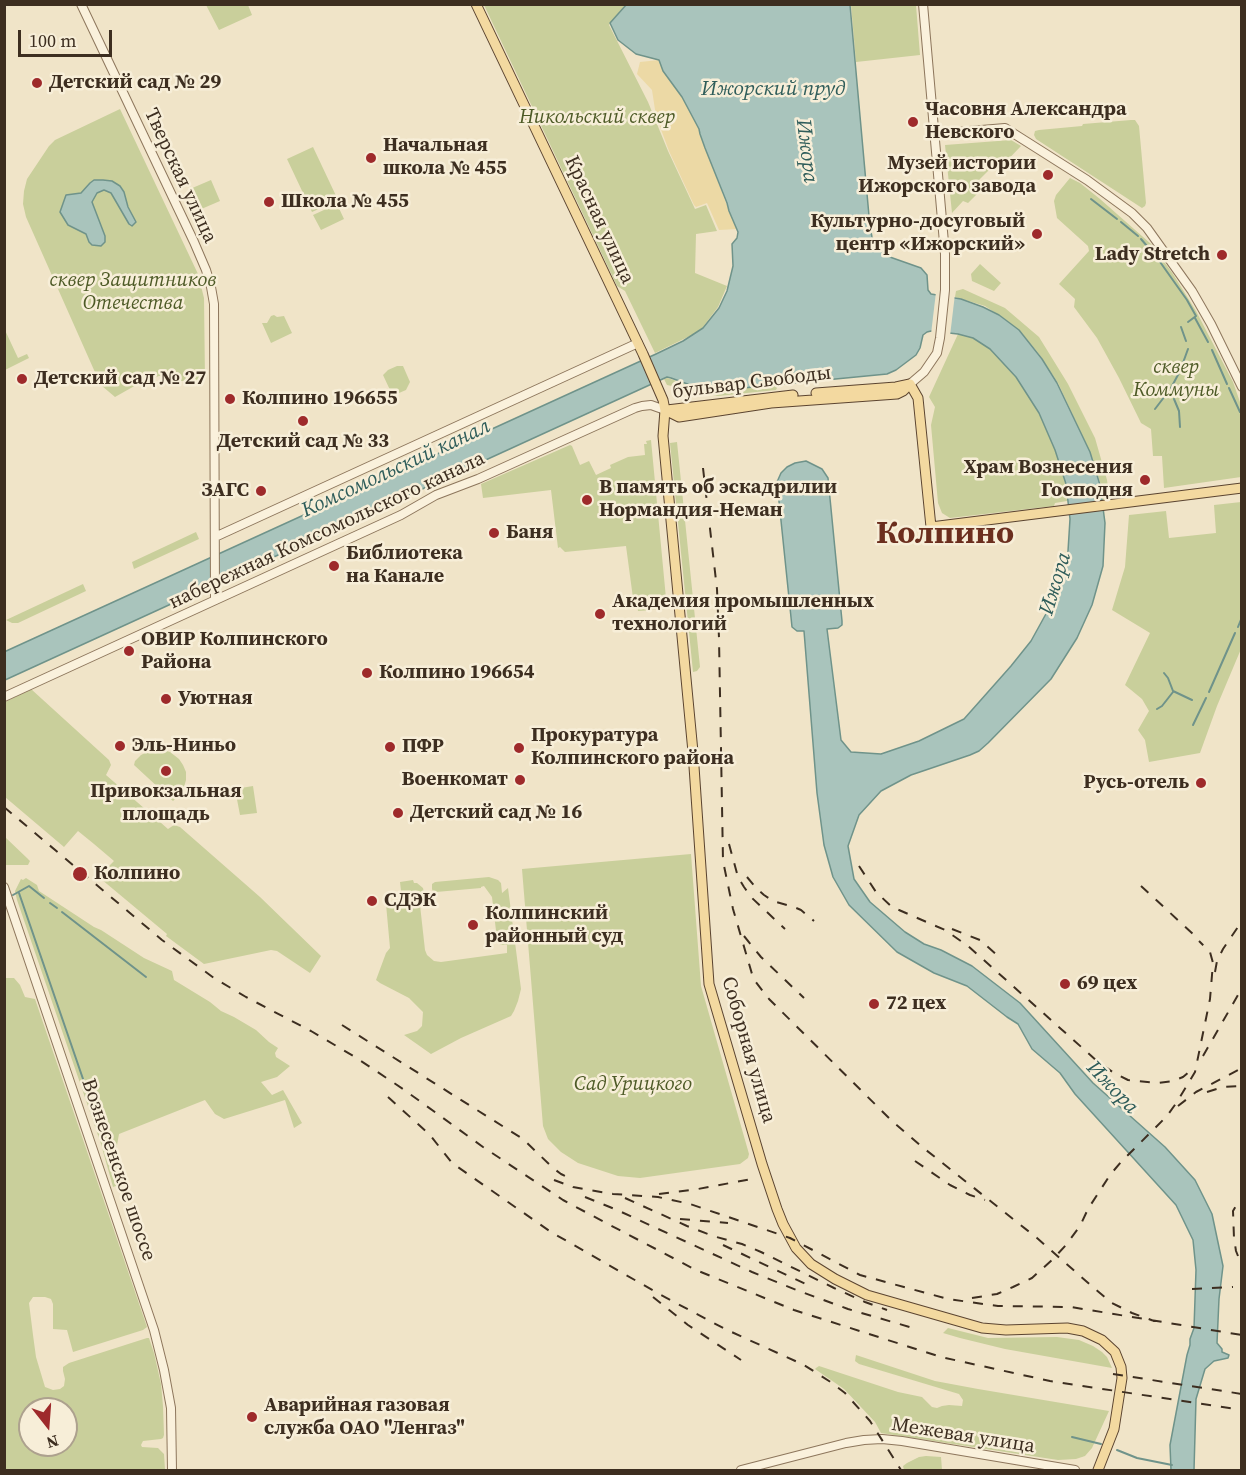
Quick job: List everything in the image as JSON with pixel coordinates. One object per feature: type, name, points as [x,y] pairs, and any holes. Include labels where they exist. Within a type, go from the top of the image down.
[{"type":"main road","name":"Красная улица","points":[[477,4],[638,343],[658,387],[665,410]]},
{"type":"main road","name":"бульвар Свободы","points":[[665,410],[770,397],[910,384]]},
{"type":"main road","points":[[910,384],[918,398],[931,527],[1242,488]]},
{"type":"main road","name":"Соборная улица","points":[[665,410],[663,436],[692,730],[708,984],[762,1164],[783,1224],[796,1248],[811,1264],[857,1290],[878,1298],[982,1328],[1006,1330],[1067,1328],[1083,1331],[1102,1340],[1115,1352],[1122,1378],[1114,1429],[1098,1470]]},
{"type":"street","name":"Тверская улица","points":[[81,4],[194,242],[211,287],[214,304],[215,600]]},
{"type":"street","points":[[910,384],[930,365],[936,353],[940,338],[945,290],[945,263],[923,4]]},
{"type":"street","points":[[934,134],[1005,128],[1086,180],[1132,213],[1147,228],[1199,302],[1242,387]]},
{"type":"street","name":"набережная Комсомольского канала","points":[[215,537],[638,343]]},
{"type":"street","name":"набережная Комсомольского канала","points":[[4,697],[401,515],[436,495],[478,479],[635,408],[651,405],[665,410]]},
{"type":"street","name":"Вознесенское шоссе","points":[[4,887],[154,1330],[171,1408],[172,1470]]},
{"type":"street","name":"Межевая улица","points":[[741,1470],[846,1443],[882,1439],[1075,1470]]},
{"type":"green space","points":[[206,5],[248,5],[252,15],[219,30]]},
{"type":"green space","name":"Никольский сквер","points":[[484,5],[625,5],[609,25],[648,102],[695,209],[706,205],[717,231],[696,234],[695,273],[727,286],[718,307],[696,333],[655,353],[625,291],[617,286]]},
{"type":"green space","points":[[851,5],[916,5],[920,55],[856,62]]},
{"type":"green space","name":"сквер Защитников Отечества","points":[[120,109],[198,274],[204,298],[205,381],[174,381],[168,376],[159,376],[138,384],[115,397],[102,386],[98,379],[26,217],[23,204],[27,179],[55,140]]},
{"type":"green space","points":[[1135,120],[1139,126],[1146,203],[1142,208],[1036,139],[1034,135],[1035,131],[1039,130]]},
{"type":"green space","points":[[1011,140],[1021,146],[998,170],[993,166],[976,183],[982,189],[968,203],[963,201],[952,213],[945,145]]},
{"type":"green space","points":[[313,147],[338,200],[312,212],[287,159]]},
{"type":"green space","name":"сквер Коммуны","points":[[1070,178],[1100,199],[1151,244],[1196,311],[1233,382],[1241,405],[1241,477],[1164,488],[1162,456],[1153,456],[1151,429],[1141,423],[1097,338],[1074,307],[1075,299],[1059,284],[1089,251],[1088,246],[1057,218],[1054,201]]},
{"type":"green space","points":[[211,180],[220,201],[199,210],[190,189]]},
{"type":"green space","points":[[337,204],[344,219],[321,230],[313,215]]},
{"type":"green space","points":[[980,264],[1001,283],[994,291],[972,281],[971,274]]},
{"type":"green space","points":[[963,289],[1005,308],[1039,337],[1068,384],[1095,438],[1107,480],[1109,495],[1107,499],[1102,500],[1101,485],[1090,452],[1058,383],[1039,354],[1021,332],[1006,320],[985,306],[955,297],[956,291]]},
{"type":"green space","points":[[274,315],[284,316],[292,333],[271,343],[262,323],[267,323]]},
{"type":"green space","points":[[4,328],[18,358],[27,354],[29,358],[5,370]]},
{"type":"green space","points":[[958,334],[973,338],[990,349],[1016,376],[1039,413],[1055,450],[1066,484],[1067,501],[1055,503],[1054,506],[950,518],[942,513],[938,503],[931,425],[935,407],[929,397]]},
{"type":"green space","points":[[397,366],[403,366],[410,382],[406,390],[399,393],[390,390],[383,375]]},
{"type":"green space","points":[[664,379],[710,391],[776,385],[777,388],[776,390],[718,396],[667,385]]},
{"type":"green space","points":[[651,440],[667,609],[638,611],[636,598],[633,598],[626,546],[565,552],[560,547],[558,548],[551,490],[483,498],[481,484],[570,445],[580,465],[589,461],[596,475],[611,468],[610,465],[628,457],[645,455],[644,444]]},
{"type":"green space","points":[[677,442],[700,667],[693,672],[670,443]]},
{"type":"green space","points":[[1241,502],[1241,649],[1200,753],[1149,762],[1145,740],[1138,730],[1149,711],[1142,699],[1125,685],[1150,633],[1112,610],[1125,567],[1129,515],[1166,511],[1169,538],[1216,533],[1214,505]]},
{"type":"green space","points":[[196,532],[199,539],[134,569],[132,562]]},
{"type":"green space","points":[[83,584],[86,591],[18,623],[6,620]]},
{"type":"green space","points":[[31,689],[109,760],[111,765],[106,775],[168,829],[174,825],[180,827],[260,897],[321,956],[310,973],[277,951],[271,950],[204,964],[166,936],[167,934],[101,879],[105,875],[100,871],[102,868],[105,870],[114,861],[94,844],[78,831],[64,847],[5,797],[5,702]]},
{"type":"green space","points":[[153,749],[170,752],[179,759],[186,772],[184,787],[173,801],[134,765],[141,755]]},
{"type":"green space","points":[[253,786],[257,813],[240,815],[235,789]]},
{"type":"green space","points":[[5,837],[30,861],[28,865],[6,865]]},
{"type":"green space","name":"Сад Урицкого","points":[[691,854],[701,986],[749,1154],[748,1158],[740,1164],[640,1178],[618,1176],[578,1163],[561,1152],[548,1139],[543,1126],[522,869]]},
{"type":"green space","points":[[489,877],[501,883],[502,893],[508,888],[521,989],[518,1001],[511,1016],[431,1054],[404,1035],[417,1031],[422,1026],[423,1012],[409,998],[376,980],[390,948],[386,904],[394,903],[395,909],[403,908],[400,882],[413,880],[423,888],[424,893],[420,905],[425,950],[434,961],[507,953],[507,945],[496,942],[492,897],[484,886],[436,892],[432,889],[432,884],[435,882]]},
{"type":"green space","points":[[26,878],[37,885],[39,891],[94,927],[144,958],[172,971],[174,980],[221,1011],[256,1030],[278,1048],[275,1053],[276,1057],[290,1066],[277,1077],[261,1082],[272,1095],[283,1090],[302,1123],[294,1128],[285,1100],[224,1119],[215,1114],[205,1100],[119,1134],[114,1162],[122,1184],[113,1187],[101,1144],[17,900],[15,891],[21,879]]},
{"type":"green space","points":[[4,978],[14,978],[25,997],[35,999],[147,1327],[73,1352],[67,1330],[53,1329],[51,1299],[33,1297],[29,1303],[33,1335],[36,1357],[45,1387],[53,1390],[64,1386],[63,1367],[69,1363],[149,1338],[161,1384],[164,1435],[161,1439],[143,1441],[141,1445],[158,1448],[164,1454],[165,1470],[5,1470]]},
{"type":"green space","points":[[948,1328],[988,1338],[1057,1337],[1079,1340],[1102,1352],[1112,1368],[1005,1349],[943,1333]]},
{"type":"green space","points":[[856,1355],[935,1381],[1109,1411],[1092,1448],[1085,1456],[1076,1459],[1058,1460],[881,1433],[875,1422],[844,1389],[815,1369],[819,1366],[898,1392],[922,1397],[932,1407],[962,1406],[963,1400],[959,1394],[859,1364],[855,1361]]},
{"type":"green space","points":[[926,1456],[941,1457],[942,1470],[904,1470],[903,1466],[907,1463]]},
{"type":"sand","points":[[659,60],[663,71],[682,97],[699,129],[729,211],[738,229],[719,230],[707,203],[696,207],[694,205],[656,116],[652,90],[637,74],[640,62]]},
{"type":"water","points":[[626,5],[850,5],[870,227],[877,248],[887,256],[921,268],[927,275],[928,290],[931,294],[961,299],[983,307],[999,315],[1019,330],[1057,383],[1090,452],[1100,485],[1105,523],[1103,566],[1092,605],[1077,638],[1051,679],[979,751],[911,775],[881,791],[859,815],[848,846],[854,879],[870,902],[905,932],[924,944],[972,966],[1020,1003],[1093,1083],[1165,1147],[1195,1180],[1212,1214],[1223,1266],[1217,1343],[1222,1352],[1229,1355],[1228,1358],[1214,1361],[1205,1369],[1196,1399],[1194,1470],[1171,1470],[1170,1445],[1194,1328],[1196,1270],[1193,1240],[1176,1205],[1075,1094],[1060,1073],[1032,1049],[1018,1024],[967,986],[934,973],[897,952],[849,905],[833,877],[824,845],[817,793],[804,631],[797,631],[792,627],[777,482],[787,467],[806,461],[822,469],[828,478],[842,625],[838,628],[827,629],[841,740],[851,752],[881,754],[919,741],[964,719],[1031,641],[1067,567],[1070,519],[1066,484],[1055,450],[1039,413],[1016,377],[990,349],[973,338],[931,331],[923,335],[916,355],[887,374],[712,391],[667,377],[5,680],[4,652],[656,354],[703,328],[719,308],[727,291],[733,266],[732,244],[738,232],[699,129],[682,97],[663,71],[659,60],[636,54],[618,40],[610,23]]},
{"type":"water","points":[[94,180],[112,181],[120,186],[136,222],[132,226],[129,224],[111,193],[104,190],[97,193],[92,202],[105,236],[105,242],[101,246],[92,245],[86,234],[68,225],[60,212],[66,195],[81,193]]},
{"type":"pier","points":[[936,292],[955,294],[950,336],[931,334]]},
{"type":"waterway","points":[[1091,199],[1117,219]]},
{"type":"waterway","points":[[1121,222],[1138,236]]},
{"type":"waterway","points":[[1141,239],[1147,246]]},
{"type":"waterway","points":[[1153,252],[1196,316],[1188,322]]},
{"type":"waterway","points":[[1195,318],[1208,342]]},
{"type":"waterway","points":[[1181,327],[1186,341]]},
{"type":"waterway","points":[[1171,388],[1188,349]]},
{"type":"waterway","points":[[1212,350],[1227,384]]},
{"type":"waterway","points":[[1229,388],[1240,412]]},
{"type":"waterway","points":[[1155,409],[1168,392]]},
{"type":"waterway","points":[[1174,399],[1179,411],[1180,427]]},
{"type":"waterway","points":[[1238,627],[1242,617]]},
{"type":"waterway","points":[[1209,692],[1235,633]]},
{"type":"waterway","points":[[1164,673],[1173,691],[1192,700]]},
{"type":"waterway","points":[[1157,709],[1173,692]]},
{"type":"waterway","points":[[1193,725],[1206,698]]},
{"type":"waterway","points":[[13,895],[29,886],[44,898]]},
{"type":"waterway","points":[[19,893],[103,1137]]},
{"type":"waterway","points":[[50,903],[57,908]]},
{"type":"waterway","points":[[62,912],[146,977]]},
{"type":"waterway","points":[[1072,1437],[1101,1444]]},
{"type":"waterway","points":[[1117,1450],[1137,1458],[1172,1465]]},
{"type":"railway","points":[[703,468],[717,589],[723,861],[733,909],[755,981],[769,999],[892,1121],[921,1146],[1037,1238],[1112,1303],[1154,1321]]},
{"type":"railway","points":[[4,807],[162,940],[214,978],[355,1057],[563,1200],[696,1270],[794,1310],[941,1357],[1050,1381],[1242,1410]]},
{"type":"railway","points":[[729,844],[738,877],[744,887],[752,898],[785,929]]},
{"type":"railway","points":[[859,866],[876,892],[892,907],[945,930],[968,946],[1097,1061],[1114,1073],[1128,1080],[1158,1083],[1183,1077],[1194,1066]]},
{"type":"railway","points":[[747,877],[756,888],[773,901],[801,910],[814,921]]},
{"type":"railway","points":[[1141,886],[1193,934]]},
{"type":"railway","points":[[1215,972],[1223,949],[1242,921]]},
{"type":"railway","points":[[952,929],[980,940],[997,955]]},
{"type":"railway","points":[[744,936],[761,957],[804,998]]},
{"type":"railway","points":[[972,1298],[997,1294],[1032,1278],[1053,1259],[1080,1226],[1110,1175],[1167,1116],[1177,1102],[1195,1072],[1210,999],[1213,963],[1210,952],[1199,941]]},
{"type":"railway","points":[[1203,1056],[1242,988]]},
{"type":"railway","points":[[342,1025],[523,1139],[553,1168],[573,1180]]},
{"type":"railway","points":[[1178,1106],[1196,1092],[1242,1068]]},
{"type":"railway","points":[[1207,1092],[1223,1087],[1242,1086]]},
{"type":"railway","points":[[388,1097],[430,1135],[452,1163],[551,1232],[661,1295],[725,1329],[804,1365],[829,1381],[845,1393],[870,1421],[901,1470]]},
{"type":"railway","points":[[915,1161],[950,1185],[985,1200]]},
{"type":"railway","points":[[659,1194],[757,1178]]},
{"type":"railway","points":[[554,1180],[589,1190],[658,1197],[690,1204],[790,1238],[860,1275],[948,1299],[998,1306],[1071,1307],[1242,1335]]},
{"type":"railway","points":[[585,1197],[799,1291],[848,1309],[913,1328]]},
{"type":"railway","points":[[625,1198],[687,1226],[761,1252],[834,1288],[887,1310]]},
{"type":"railway","points":[[1238,1256],[1234,1238],[1233,1211],[1242,1199]]},
{"type":"railway","points":[[680,1219],[728,1223]]},
{"type":"railway","points":[[723,1245],[810,1286]]},
{"type":"railway","points":[[1192,1289],[1233,1287]]},
{"type":"railway","points":[[653,1297],[688,1325],[741,1360]]},
{"type":"railway","points":[[1113,1374],[1242,1394]]},
{"type":"place","name":"Детский сад № 29","points":[[37,83]]},
{"type":"place","name":"Часовня Александра Невского","points":[[913,122]]},
{"type":"place","name":"Начальная школа № 455","points":[[371,158]]},
{"type":"place","name":"Музей истории Ижорского завода","points":[[1048,175]]},
{"type":"place","name":"Школа № 455","points":[[269,202]]},
{"type":"place","name":"Культурно-досуговый центр «Ижорский»","points":[[1037,234]]},
{"type":"place","name":"Lady Stretch","points":[[1222,255]]},
{"type":"place","name":"Детский сад № 27","points":[[22,379]]},
{"type":"place","name":"Колпино 196655","points":[[230,399]]},
{"type":"place","name":"Детский сад № 33","points":[[303,421]]},
{"type":"place","name":"Храм Вознесения Господня","points":[[1145,480]]},
{"type":"place","name":"ЗАГС","points":[[261,491]]},
{"type":"place","name":"В память об эскадрилии Нормандия-Неман","points":[[587,500]]},
{"type":"place","name":"Баня","points":[[494,533]]},
{"type":"place","name":"Библиотека на Канале","points":[[334,566]]},
{"type":"place","name":"Академия промышленных технологий","points":[[600,614]]},
{"type":"place","name":"ОВИР Колпинского Района","points":[[129,651]]},
{"type":"place","name":"Колпино 196654","points":[[367,673]]},
{"type":"place","name":"Уютная","points":[[166,699]]},
{"type":"place","name":"Эль-Ниньо","points":[[120,746]]},
{"type":"place","name":"ПФР","points":[[390,747]]},
{"type":"place","name":"Прокуратура Колпинского района","points":[[519,748]]},
{"type":"place","name":"Привокзальная площадь","points":[[166,771]]},
{"type":"place","name":"Военкомат","points":[[520,780]]},
{"type":"place","name":"Русь-отель","points":[[1201,783]]},
{"type":"place","name":"Детский сад № 16","points":[[398,813]]},
{"type":"place","name":"Колпино","points":[[80,874]]},
{"type":"place","name":"СДЭК","points":[[372,901]]},
{"type":"place","name":"Колпинский районный суд","points":[[473,925]]},
{"type":"place","name":"69 цех","points":[[1065,984]]},
{"type":"place","name":"72 цех","points":[[874,1004]]},
{"type":"place","name":"Аварийная газовая служба ОАО \"Ленгаз\"","points":[[252,1417]]},
{"type":"district","name":"Колпино","points":[[945,535]]},
{"type":"water label","name":"Ижорский пруд","points":[[773,90]]},
{"type":"water label","name":"Ижора","points":[[806,151]]},
{"type":"water label","name":"Комсомольский канал","points":[[396,469]]},
{"type":"water label","name":"Ижора","points":[[1056,584]]},
{"type":"water label","name":"Ижора","points":[[1112,1088]]}]
